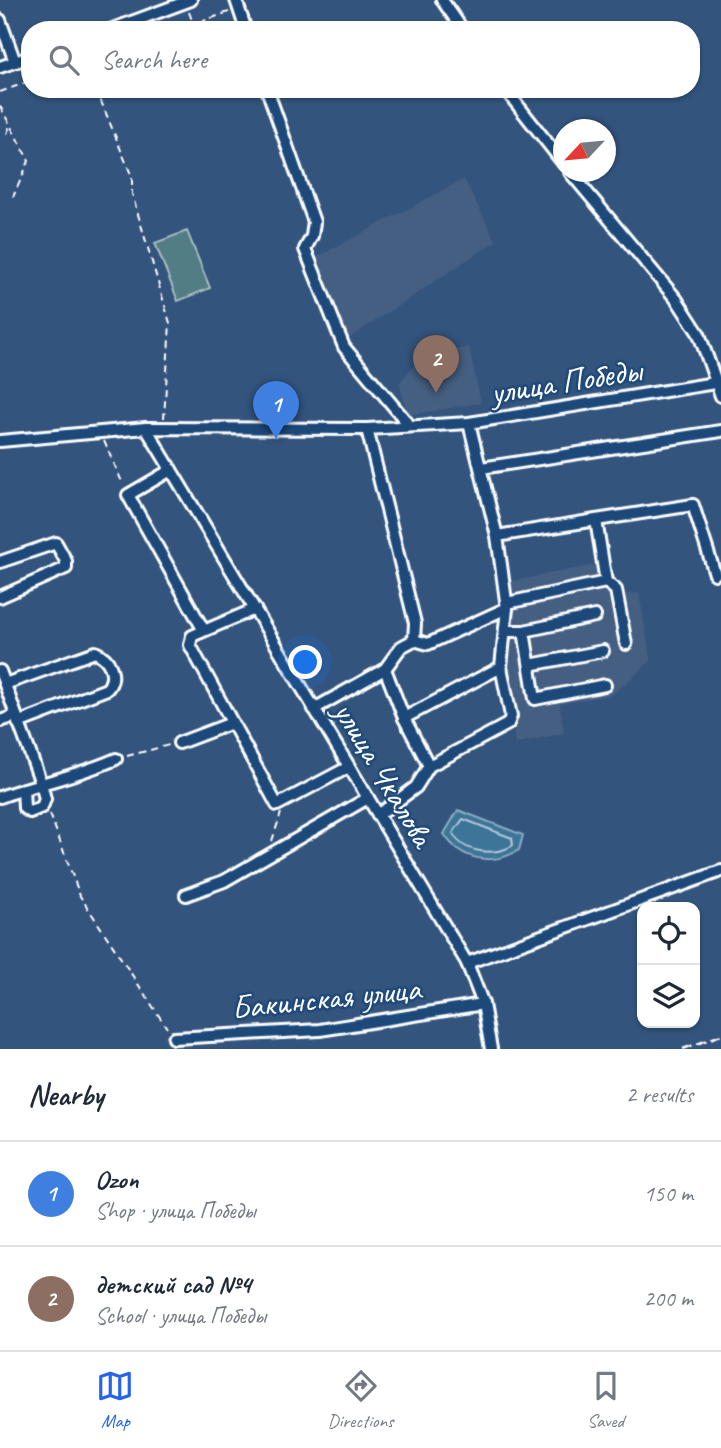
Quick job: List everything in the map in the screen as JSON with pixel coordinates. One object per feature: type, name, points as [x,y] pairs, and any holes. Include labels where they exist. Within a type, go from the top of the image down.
[{"type":"street","points":[[134,21],[191,0]]},
{"type":"street","points":[[442,0],[457,21]]},
{"type":"street","points":[[0,20],[15,62]]},
{"type":"street","points":[[0,67],[21,60]]},
{"type":"street","points":[[270,98],[313,222],[312,236],[305,249],[336,332],[344,347],[410,426]]},
{"type":"street","points":[[512,98],[553,150]]},
{"type":"street","points":[[578,182],[677,300],[699,334],[719,382],[721,396]]},
{"type":"street","name":"улица Победы","points":[[0,441],[146,428],[367,429],[469,423],[719,382]]},
{"type":"street","points":[[378,814],[416,787],[429,766],[508,724],[511,716],[501,667],[507,605],[497,536],[469,423]]},
{"type":"street","name":"улица Чкалова","points":[[146,428],[467,963],[483,1004],[491,1049]]},
{"type":"street","points":[[367,429],[415,623],[414,640]]},
{"type":"street","points":[[481,468],[721,431]]},
{"type":"street","points":[[172,471],[128,495],[203,629]]},
{"type":"street","points":[[497,536],[692,505],[715,574]]},
{"type":"street","points":[[596,520],[606,582],[615,590],[626,645]]},
{"type":"street","points":[[0,562],[56,543],[66,561],[66,568],[0,597]]},
{"type":"street","points":[[314,709],[386,669],[401,647],[414,640],[428,644],[507,605],[606,582]]},
{"type":"street","points":[[255,610],[203,629],[192,636],[190,645],[277,805],[349,767]]},
{"type":"street","points":[[506,631],[524,631],[595,616]]},
{"type":"street","points":[[524,631],[535,699],[605,685]]},
{"type":"street","points":[[530,665],[603,650]]},
{"type":"street","points":[[0,721],[17,719],[107,689],[112,675],[103,655],[95,652],[5,684]]},
{"type":"street","points":[[404,718],[501,667]]},
{"type":"street","points":[[386,669],[404,718],[429,766]]},
{"type":"street","points":[[0,671],[41,783],[45,799],[42,807],[30,812],[22,802],[23,789]]},
{"type":"street","points":[[179,743],[232,723]]},
{"type":"street","points":[[0,797],[41,783],[82,774],[116,759]]},
{"type":"street","points":[[186,895],[224,881],[368,798]]},
{"type":"street","name":"Бакинская улица","points":[[467,963],[721,872]]},
{"type":"street","name":"Бакинская улица","points":[[174,1038],[320,1030],[483,1004]]},
{"type":"path","points":[[198,21],[235,5]]},
{"type":"path","points":[[0,92],[21,84]]},
{"type":"path","points":[[100,98],[132,177],[132,194],[170,323],[164,430]]},
{"type":"path","points":[[0,106],[10,123],[7,134]]},
{"type":"path","points":[[0,106],[29,161],[13,197]]},
{"type":"path","points":[[100,432],[128,495]]},
{"type":"path","points":[[116,759],[179,743]]},
{"type":"path","points":[[45,799],[80,896],[174,1038]]},
{"type":"path","points":[[274,852],[272,839],[281,812],[277,805]]},
{"type":"shaded area","points":[[464,179],[496,241],[348,339],[317,257]]},
{"type":"shaded area","points":[[469,347],[481,403],[408,415],[399,383],[411,369],[424,355]]},
{"type":"shaded area","points":[[600,564],[614,595],[639,593],[651,661],[612,695],[560,704],[564,733],[515,744],[504,640],[503,583]]},
{"type":"green space","points":[[187,231],[210,288],[178,301],[155,243]]},
{"type":"water","points":[[458,810],[523,835],[519,850],[499,858],[488,859],[468,855],[459,850],[444,834]]},
{"type":"railway","points":[[683,1049],[721,1035]]},
{"type":"place","name":"детский сад №4","points":[[436,393]]},
{"type":"place","name":"Ozon","points":[[276,439]]}]
